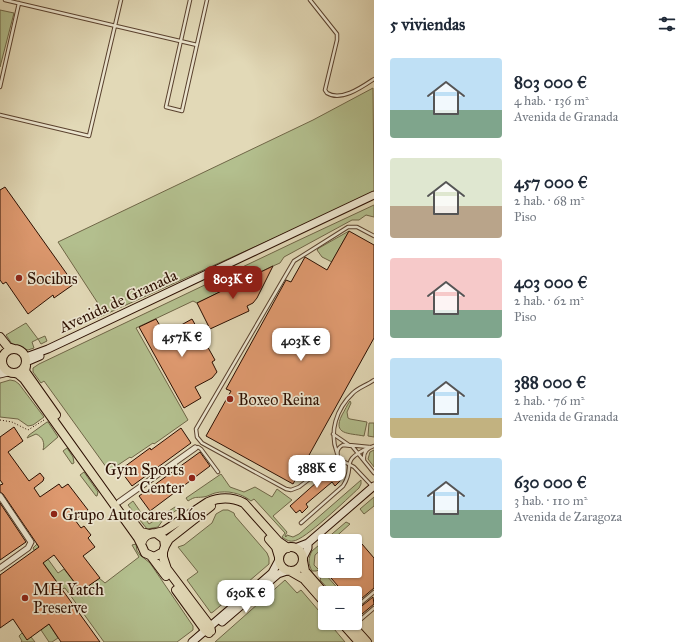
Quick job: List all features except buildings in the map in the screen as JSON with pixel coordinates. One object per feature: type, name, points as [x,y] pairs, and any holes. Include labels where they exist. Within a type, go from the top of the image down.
[{"type":"main road","points":[[0,337],[8,347],[20,351],[26,362],[25,371],[27,374],[141,532],[152,533],[164,531],[214,499],[228,498],[238,500],[244,503],[278,541],[300,552],[305,571],[318,586]]},
{"type":"main road","points":[[0,346],[4,355]]},
{"type":"main road","points":[[5,371],[2,361],[4,355],[8,351],[14,349]]},
{"type":"main road","points":[[5,371],[22,371],[26,362]]},
{"type":"main road","points":[[5,371],[24,379],[138,538],[145,553],[151,556],[157,556],[164,549],[169,539],[208,508],[218,504],[228,503],[245,511],[274,544],[282,567],[304,579],[318,595]]},
{"type":"main road","points":[[141,544],[144,538],[152,533]]},
{"type":"main road","points":[[152,533],[164,539],[164,563],[209,630]]},
{"type":"main road","points":[[279,559],[282,551],[291,548]]},
{"type":"main road","points":[[151,556],[209,630]]},
{"type":"main road","points":[[289,571],[294,571],[300,567],[303,560]]},
{"type":"main road","points":[[348,630],[359,642]]},
{"type":"main road","points":[[356,630],[367,642]]},
{"type":"street","name":"Avenida de Granada","points":[[26,362],[41,355],[48,349],[374,195]]},
{"type":"street","points":[[119,502],[195,448]]},
{"type":"street","points":[[291,548],[308,543],[374,487]]},
{"type":"street","points":[[0,496],[31,542],[28,548],[0,568]]},
{"type":"street","points":[[303,560],[308,548],[308,543]]},
{"type":"street","points":[[199,642],[209,630],[272,573],[279,559]]},
{"type":"street","points":[[192,642],[278,574],[289,571]]},
{"type":"lane","points":[[5,0],[197,45]]},
{"type":"lane","points":[[0,115],[89,136],[121,0]]},
{"type":"lane","points":[[190,0],[166,107],[182,111],[207,0]]},
{"type":"lane","points":[[310,0],[337,34],[337,40],[325,90],[327,93],[332,95],[343,95],[355,92],[374,79]]},
{"type":"lane","points":[[0,87],[19,3]]},
{"type":"lane","points":[[370,447],[349,445],[341,446],[337,455],[299,487],[291,490],[286,489],[202,443],[197,437],[196,429],[294,261],[348,227],[357,227],[374,236]]},
{"type":"lane","points":[[374,380],[353,393],[337,415],[333,434],[333,444],[341,461],[354,467],[374,487]]},
{"type":"lane","points":[[333,434],[349,445],[374,473]]},
{"type":"lane","points":[[301,523],[347,481],[349,464],[352,457],[357,453],[374,446]]},
{"type":"lane","points":[[195,448],[198,447],[201,449],[218,472]]},
{"type":"lane","points":[[365,462],[364,455],[370,447]]},
{"type":"lane","points":[[362,602],[374,592]]},
{"type":"lane","points":[[362,617],[374,608]]},
{"type":"path","points":[[0,420],[12,422],[28,430],[51,416]]},
{"type":"green space","points":[[0,10],[14,13],[0,67]]},
{"type":"green space","points":[[373,88],[374,193],[95,319],[92,313],[101,308],[58,242],[313,120]]},
{"type":"green space","points":[[374,205],[374,217],[366,215],[359,220],[352,220],[284,257],[280,263],[197,303],[193,301],[136,328],[188,420],[154,444],[153,443],[109,471],[44,381],[41,383],[33,372],[33,368],[39,364]]},
{"type":"green space","points":[[349,231],[332,262],[322,257],[317,250],[319,248]]},
{"type":"green space","points":[[26,323],[38,339],[32,342],[34,348],[28,350],[12,344],[6,335]]},
{"type":"green space","points":[[45,336],[47,341],[41,344],[38,339]]},
{"type":"green space","points":[[10,380],[19,384],[44,417],[33,425],[28,426],[18,419],[0,417],[0,383]]},
{"type":"green space","points":[[350,401],[351,403],[347,412],[348,418],[367,422],[364,436],[344,432],[339,426],[342,415]]},
{"type":"green space","points":[[47,422],[58,437],[43,450],[43,440],[38,435],[36,434],[27,438]]},
{"type":"green space","points":[[369,423],[374,423],[374,437],[368,436]]},
{"type":"green space","points":[[67,448],[73,457],[74,463],[72,464],[63,451]]},
{"type":"green space","points":[[374,450],[374,467],[368,459],[370,452]]},
{"type":"green space","points":[[84,472],[98,492],[97,496],[80,475]]},
{"type":"green space","points":[[221,474],[230,487],[244,492],[255,487],[272,497],[277,489],[292,500],[273,516],[287,532],[286,537],[287,535],[293,537],[299,534],[361,480],[361,484],[359,488],[316,527],[299,539],[292,541],[282,537],[285,533],[254,499],[251,501],[238,494],[224,492],[194,498],[188,501],[186,498]]},
{"type":"green space","points":[[374,497],[374,506],[364,514],[360,509]]},
{"type":"green space","points":[[133,501],[149,524],[175,507],[178,509],[163,520],[158,527],[147,529],[128,505]]},
{"type":"green space","points":[[223,510],[228,510],[234,513],[267,553],[269,564],[211,613],[187,580],[198,572],[178,547],[184,545],[212,523],[216,514]]},
{"type":"green space","points":[[346,522],[350,524],[339,534],[332,534]]},
{"type":"green space","points":[[37,544],[58,573],[64,569],[81,591],[99,578],[105,583],[139,557],[132,545],[136,544],[137,551],[150,563],[193,626],[193,630],[177,642],[104,642],[65,588],[62,589],[34,550],[33,548]]},
{"type":"green space","points":[[318,546],[318,552],[315,555],[314,565],[318,569],[316,571],[312,571],[309,561],[312,551]]},
{"type":"green space","points":[[321,578],[329,578],[336,586],[326,586],[320,580]]},
{"type":"green space","points":[[285,580],[297,593],[301,590],[318,610],[318,630],[335,630],[345,642],[215,642]]},
{"type":"green space","points":[[49,624],[58,638],[52,642],[49,642],[41,630]]},
{"type":"green space","points":[[22,633],[31,637],[35,642],[21,642],[22,641],[19,636]]},
{"type":"place","name":"Socibus","points":[[19,278]]},
{"type":"place","name":"Boxeo Reina","points":[[230,399]]},
{"type":"place","name":"Gym Sports Center","points":[[192,478]]},
{"type":"place","name":"Grupo Autocares Ríos","points":[[54,514]]},
{"type":"place","name":"MH Yatch Preserve","points":[[25,598]]}]
